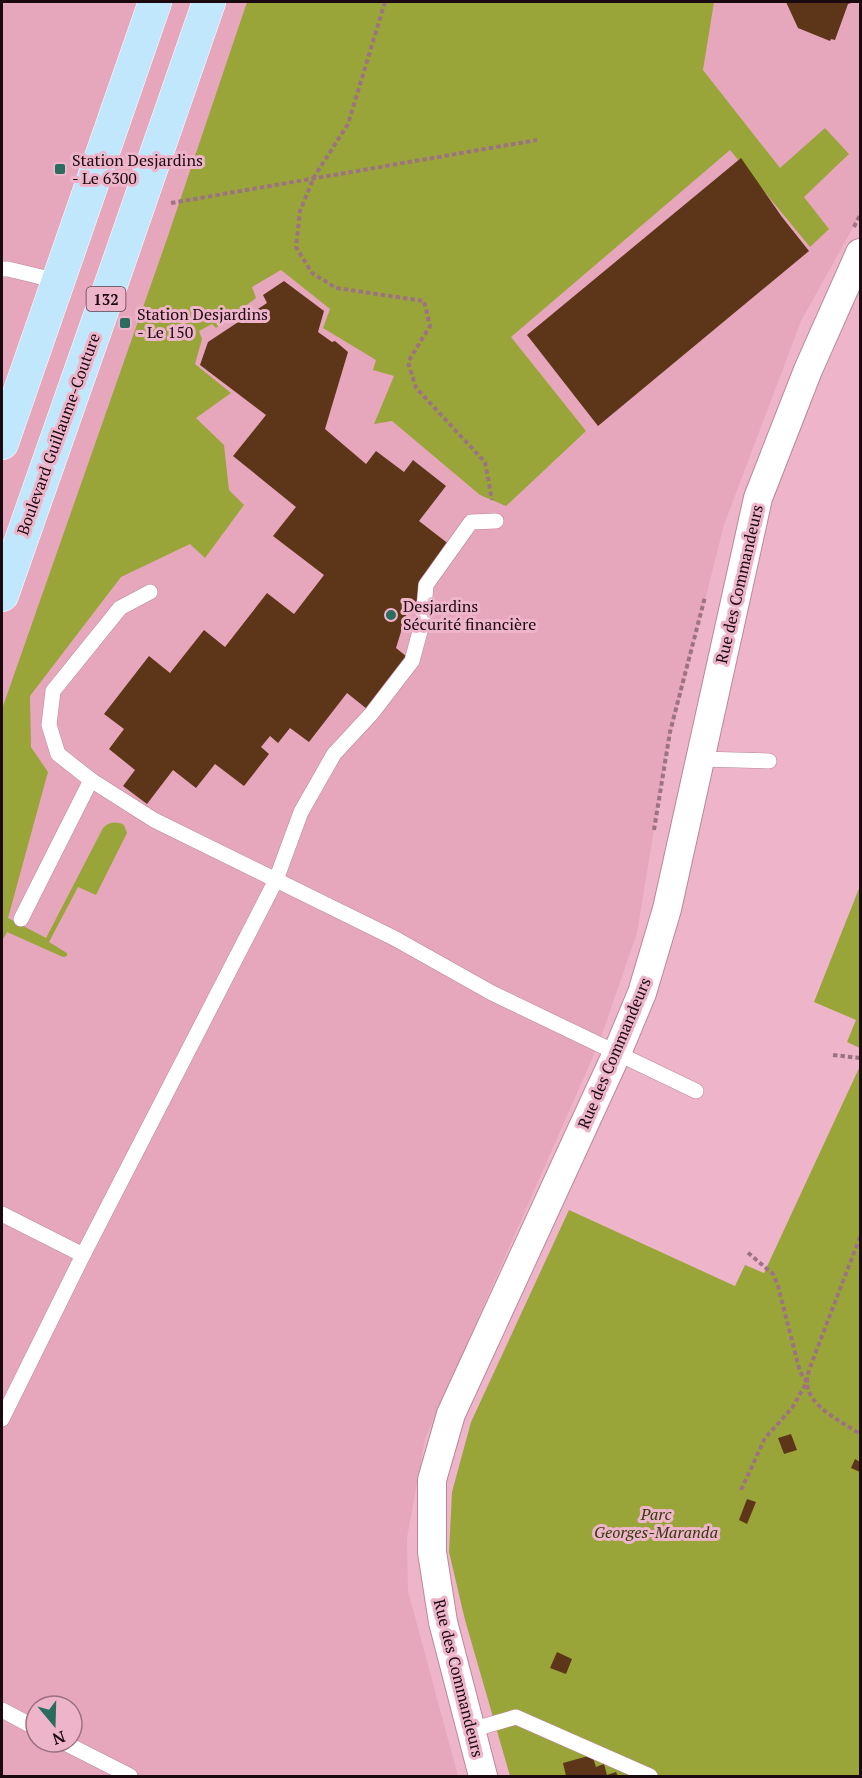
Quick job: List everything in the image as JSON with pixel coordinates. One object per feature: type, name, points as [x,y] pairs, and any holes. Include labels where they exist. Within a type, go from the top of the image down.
[{"type":"main road","points":[[2,443],[155,2]]},
{"type":"main road","name":"Boulevard Guillaume-Couture","points":[[2,595],[208,2]]},
{"type":"street","name":"Rue des Commandeurs","points":[[483,1776],[443,1622],[432,1552],[432,1480],[451,1414],[617,1053],[642,993],[667,909],[758,498],[855,244]]},
{"type":"lane","points":[[2,269],[58,281]]},
{"type":"lane","points":[[2,1419],[83,1255],[276,880],[301,812],[334,754],[372,712],[412,661],[423,620],[426,585],[471,522],[496,521]]},
{"type":"lane","points":[[150,592],[120,608],[53,691],[49,725],[58,754],[91,780],[154,820],[394,938],[492,993],[696,1091]]},
{"type":"lane","points":[[700,759],[769,761]]},
{"type":"lane","points":[[21,919],[91,780]]},
{"type":"lane","points":[[2,1214],[83,1255]]},
{"type":"lane","points":[[2,1710],[24,1722]]},
{"type":"lane","points":[[471,1730],[516,1717],[650,1776]]},
{"type":"lane","points":[[84,1753],[130,1776]]},
{"type":"path","points":[[385,2],[348,124],[314,177],[300,211],[296,247],[312,273],[336,288],[424,301],[430,326],[408,362],[416,388],[485,462],[496,521]]},
{"type":"path","points":[[164,204],[537,140]]},
{"type":"path","points":[[855,244],[861,215]]},
{"type":"path","points":[[652,841],[670,732],[706,594]]},
{"type":"path","points":[[833,1054],[861,1058]]},
{"type":"path","points":[[741,1490],[765,1438],[792,1407],[807,1382],[812,1362],[861,1237]]},
{"type":"path","points":[[746,1251],[773,1274],[800,1372],[807,1382],[811,1396],[822,1408],[861,1434]]},
{"type":"shaded area","points":[[2,2],[860,2],[860,215],[801,321],[724,525],[667,751],[637,933],[599,1043],[425,1439],[407,1538],[408,1591],[458,1776],[2,1776]]},
{"type":"green space","points":[[247,2],[714,2],[703,70],[780,168],[825,128],[849,154],[804,197],[829,229],[810,247],[730,150],[511,337],[586,431],[506,506],[480,495],[392,421],[374,424],[394,376],[373,370],[376,360],[323,328],[330,309],[281,270],[252,287],[256,298],[216,328],[212,324],[199,331],[202,339],[195,364],[231,393],[196,418],[224,445],[229,490],[244,505],[205,558],[190,544],[121,577],[30,696],[31,747],[48,772],[8,918],[46,938],[103,828],[110,823],[118,823],[124,825],[127,833],[96,895],[78,887],[49,942],[67,953],[67,956],[63,957],[7,932],[2,941],[2,709],[168,236]]},
{"type":"green space","points":[[860,886],[860,1048],[847,1042],[856,1020],[814,1002]]},
{"type":"green space","name":"Parc Georges-Maranda","points":[[860,1066],[860,1776],[510,1776],[465,1620],[449,1552],[452,1492],[471,1422],[569,1210],[735,1286],[745,1265],[764,1273]]},
{"type":"building","points":[[786,2],[854,2],[848,4],[835,40],[830,41],[798,28]]},
{"type":"building","points":[[741,158],[809,251],[598,426],[527,335]]},
{"type":"building","points":[[284,281],[324,311],[318,332],[332,342],[335,341],[348,352],[325,429],[366,464],[376,451],[404,472],[413,460],[446,486],[419,521],[459,552],[418,604],[411,599],[396,648],[412,661],[372,713],[347,693],[309,742],[290,728],[278,743],[270,736],[261,747],[269,754],[244,786],[215,764],[196,788],[173,770],[147,804],[123,786],[135,770],[109,749],[124,729],[104,714],[149,656],[170,673],[204,630],[225,647],[267,593],[294,614],[324,575],[273,536],[296,507],[233,456],[266,415],[200,365],[208,342],[267,303],[263,295]]},
{"type":"building","points":[[791,1434],[797,1450],[784,1454],[778,1438]]},
{"type":"building","points":[[855,1459],[860,1462],[860,1472],[851,1468]]},
{"type":"building","points":[[747,1499],[756,1502],[747,1524],[739,1520]]},
{"type":"building","points":[[557,1652],[572,1659],[566,1674],[550,1668]]},
{"type":"building","points":[[592,1755],[596,1767],[604,1764],[607,1775],[616,1772],[618,1776],[566,1776],[563,1763]]},
{"type":"place","name":"Station Desjardins - Le 6300","points":[[60,169]]},
{"type":"place","name":"Station Desjardins - Le 150","points":[[125,323]]},
{"type":"place","name":"Desjardins Sécurité financière","points":[[391,615]]}]
